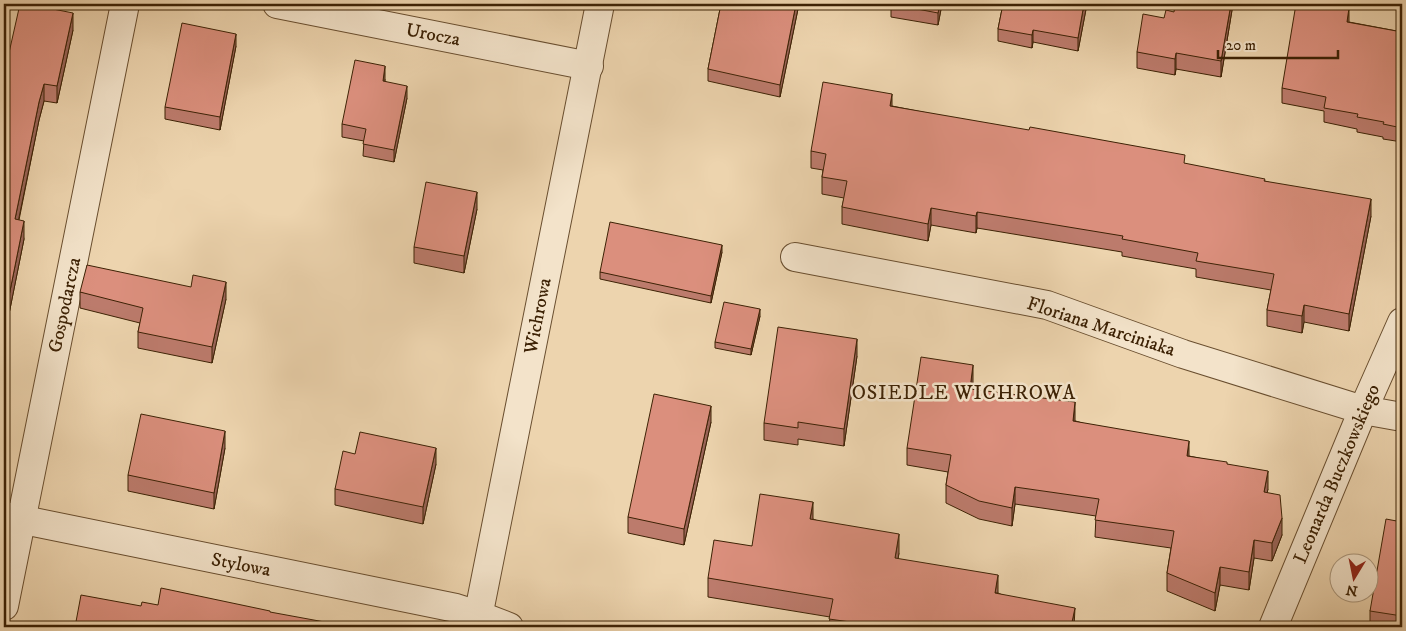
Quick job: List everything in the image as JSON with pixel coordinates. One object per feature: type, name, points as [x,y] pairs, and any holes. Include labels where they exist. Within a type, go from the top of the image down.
[{"type":"street","name":"Gospodarcza","points":[[4,606],[12,518],[125,4]]},
{"type":"street","name":"Urocza","points":[[277,4],[589,66]]},
{"type":"street","name":"Wichrowa","points":[[477,621],[600,4]]},
{"type":"street","name":"Floriana Marciniaka","points":[[795,257],[1047,305],[1183,354],[1362,410],[1402,417]]},
{"type":"street","name":"Leonarda Buczkowskiego","points":[[1273,627],[1362,410],[1402,322]]},
{"type":"street","name":"Stylowa","points":[[12,518],[446,606],[477,621],[509,627]]},
{"type":"building","points":[[20,4],[73,13],[57,86],[44,84],[39,102],[15,219],[24,221],[6,311],[4,311],[4,75]]},
{"type":"building","points":[[721,4],[796,4],[780,85],[708,69]]},
{"type":"building","points":[[891,4],[940,4],[938,13]]},
{"type":"building","points":[[1003,4],[1084,4],[1078,38],[1033,30],[1032,35],[998,29]]},
{"type":"building","points":[[1175,4],[1231,4],[1221,61],[1176,53],[1175,59],[1137,52],[1143,14],[1164,18],[1166,10],[1174,12]]},
{"type":"building","points":[[1296,4],[1327,4],[1349,8],[1347,22],[1402,32],[1402,128],[1383,124],[1384,122],[1357,117],[1358,114],[1324,108],[1326,97],[1282,88]]},
{"type":"building","points":[[182,23],[236,34],[220,117],[165,107]]},
{"type":"building","points":[[355,60],[385,66],[383,81],[407,86],[394,150],[363,144],[366,129],[342,124]]},
{"type":"building","points":[[823,82],[892,94],[890,106],[1029,130],[1030,127],[1185,155],[1184,163],[1265,179],[1264,181],[1371,199],[1349,314],[1304,305],[1302,316],[1267,310],[1274,274],[1196,261],[1198,253],[1122,239],[1123,236],[977,212],[976,216],[931,208],[928,224],[842,207],[847,181],[822,177],[826,154],[811,151]]},
{"type":"building","points":[[426,182],[477,192],[464,256],[414,247]]},
{"type":"building","points":[[610,222],[722,245],[711,296],[600,272]]},
{"type":"building","points":[[87,265],[191,287],[193,275],[226,282],[212,347],[138,332],[143,308],[80,292]]},
{"type":"building","points":[[724,302],[760,309],[751,349],[715,342]]},
{"type":"building","points":[[778,327],[857,339],[844,429],[798,422],[798,428],[764,423]]},
{"type":"building","points":[[921,357],[973,365],[970,389],[1075,402],[1073,421],[1189,441],[1187,456],[1268,471],[1264,492],[1280,495],[1282,518],[1272,543],[1254,540],[1249,572],[1220,567],[1215,593],[1167,573],[1174,531],[1095,520],[1099,499],[1015,487],[1012,508],[979,501],[946,485],[951,455],[907,448]]},
{"type":"building","points":[[654,394],[711,406],[684,529],[628,517]]},
{"type":"building","points":[[141,414],[225,431],[214,493],[128,475]]},
{"type":"building","points":[[360,432],[436,448],[423,507],[335,489],[343,451],[355,454]]},
{"type":"building","points":[[760,494],[813,502],[810,519],[899,534],[895,558],[998,575],[995,593],[1075,608],[1071,627],[886,627],[829,619],[833,599],[708,578],[714,540],[752,546]]},
{"type":"building","points":[[1386,519],[1402,522],[1402,616],[1370,611],[1371,604],[1378,604],[1378,565]]},
{"type":"building","points":[[161,588],[270,612],[341,625],[340,627],[75,627],[81,595],[141,606],[142,602],[158,605]]},
{"type":"district","name":"OSIEDLE WICHROWA","points":[[964,393]]}]
